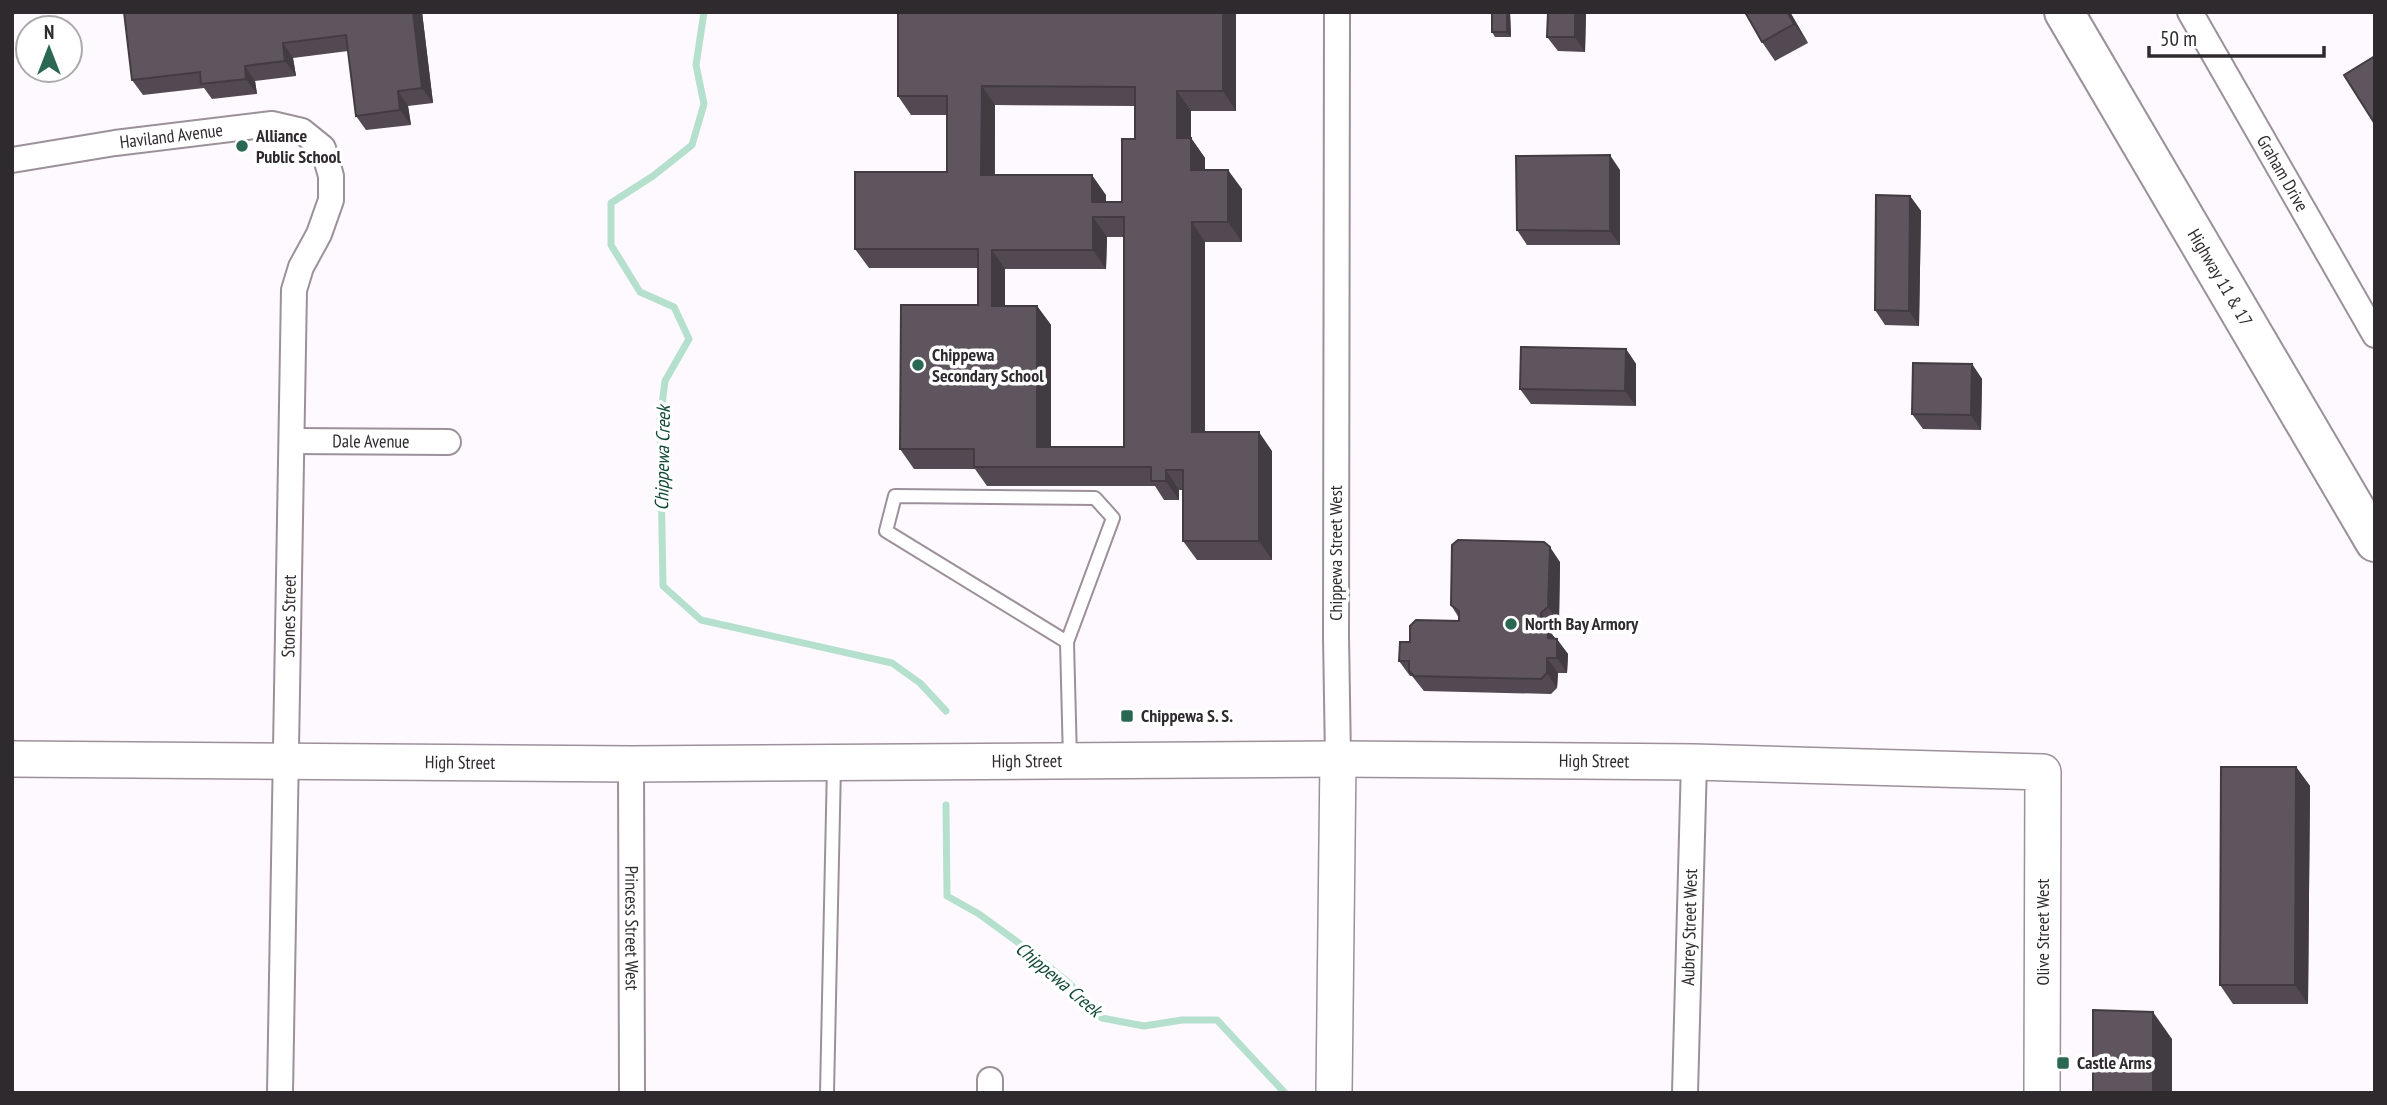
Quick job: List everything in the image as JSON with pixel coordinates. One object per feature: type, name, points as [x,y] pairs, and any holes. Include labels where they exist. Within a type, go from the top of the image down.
[{"type":"highway","name":"Highway 11 & 17","points":[[2064,12],[2375,542]]},
{"type":"street","name":"Chippewa Street West","points":[[1334,1093],[1338,759],[1337,12]]},
{"type":"street","name":"Graham Drive","points":[[2190,12],[2375,335]]},
{"type":"street","name":"Haviland Avenue","points":[[12,160],[115,143],[272,124],[302,131],[323,148]]},
{"type":"street","name":"Stones Street","points":[[281,1093],[294,290],[301,267],[319,234],[331,200],[331,177],[323,148]]},
{"type":"street","name":"Dale Avenue","points":[[292,441],[448,442]]},
{"type":"street","name":"High Street","points":[[12,758],[631,764],[1338,759],[1694,762],[2043,772]]},
{"type":"street","name":"Aubrey Street West","points":[[1685,1093],[1694,762]]},
{"type":"street","name":"Princess Street West","points":[[631,764],[632,1093]]},
{"type":"street","name":"Olive Street West","points":[[2042,1093],[2043,772]]},
{"type":"lane","points":[[1067,642],[886,531],[895,496],[1095,498],[1113,519],[1067,642],[1070,760]]},
{"type":"lane","points":[[827,1093],[834,761]]},
{"type":"building","points":[[124,12],[413,12],[422,88],[398,91],[400,110],[356,116],[346,35],[283,43],[285,61],[245,66],[246,79],[201,84],[200,72],[132,80]]},
{"type":"building","points":[[898,12],[1223,12],[1223,91],[1177,91],[1177,138],[1191,138],[1191,170],[1228,170],[1228,222],[1192,222],[1192,432],[1259,432],[1259,541],[1183,541],[1183,470],[1166,470],[1166,481],[1151,481],[1151,467],[974,467],[974,449],[900,449],[901,305],[978,305],[978,249],[855,249],[855,172],[947,172],[947,96],[898,96]],"holes":[[[982,86],[1135,87],[1135,139],[1122,139],[1122,202],[1092,202],[1092,175],[981,175]],[[1093,217],[1124,217],[1124,447],[1037,447],[1037,306],[992,306],[992,250],[1093,250]]]},
{"type":"building","points":[[1492,12],[1507,12],[1507,32],[1492,32]]},
{"type":"building","points":[[1548,12],[1575,12],[1575,37],[1547,37]]},
{"type":"building","points":[[1745,12],[1787,12],[1794,24],[1762,42]]},
{"type":"building","points":[[2375,56],[2375,124],[2344,75]]},
{"type":"building","points":[[1610,155],[1610,231],[1517,230],[1516,156]]},
{"type":"building","points":[[1876,195],[1910,196],[1909,311],[1875,310]]},
{"type":"building","points":[[1521,347],[1626,349],[1625,391],[1520,389]]},
{"type":"building","points":[[1913,363],[1972,364],[1971,415],[1912,414]]},
{"type":"building","name":"North Bay Armory","points":[[1458,540],[1544,542],[1550,547],[1548,607],[1541,613],[1541,622],[1548,628],[1548,638],[1557,639],[1557,658],[1547,658],[1547,673],[1541,679],[1414,676],[1409,671],[1409,661],[1399,661],[1400,642],[1410,642],[1410,626],[1416,620],[1459,621],[1459,611],[1451,605],[1452,545]]},
{"type":"building","points":[[2221,767],[2296,767],[2295,985],[2220,985]]},
{"type":"building","points":[[2093,1010],[2153,1012],[2153,1093],[2093,1093]]},
{"type":"waterway","name":"Chippewa Creek","points":[[704,12],[696,65],[704,104],[692,145],[653,176],[611,203],[611,245],[640,292],[674,307],[689,339],[665,381],[660,421],[663,586],[701,620],[892,663],[920,683],[946,711]]},
{"type":"waterway","name":"Chippewa Creek","points":[[946,805],[947,896],[979,914],[1023,946],[1068,982],[1102,1018],[1144,1026],[1182,1020],[1217,1020],[1285,1093]]},
{"type":"place","name":"Alliance Public School","points":[[242,146]]},
{"type":"place","name":"Chippewa Secondary School","points":[[918,365]]},
{"type":"place","name":"North Bay Armory","points":[[1511,624]]},
{"type":"place","name":"Chippewa S. S.","points":[[1127,716]]},
{"type":"place","name":"Castle Arms","points":[[2063,1063]]}]
